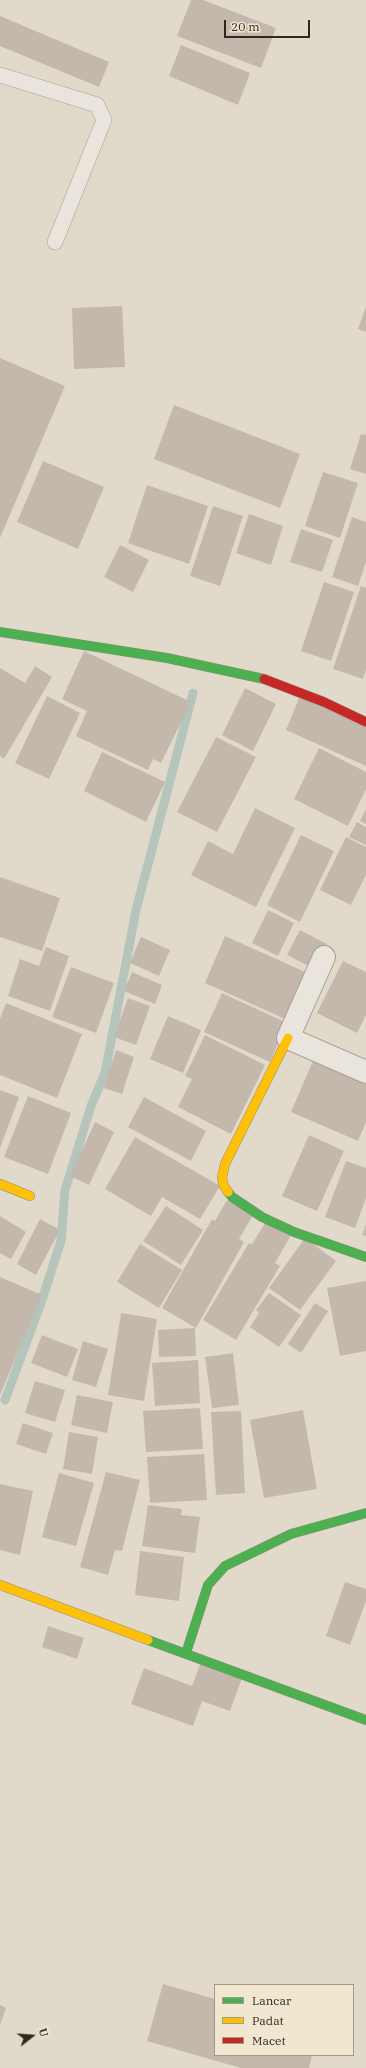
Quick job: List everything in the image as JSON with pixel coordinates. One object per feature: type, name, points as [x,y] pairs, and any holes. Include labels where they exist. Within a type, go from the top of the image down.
[{"type":"street","points":[[0,632],[167,658],[271,681],[324,702],[366,722]]},
{"type":"street","points":[[324,957],[288,1038],[225,1164],[222,1178],[224,1186],[232,1197],[262,1217],[294,1232],[366,1256]]},
{"type":"street","points":[[288,1038],[366,1072]]},
{"type":"street","points":[[0,1184],[30,1196]]},
{"type":"street","points":[[186,1653],[208,1585],[225,1566],[291,1534],[366,1513]]},
{"type":"street","points":[[0,1586],[366,1720]]},
{"type":"lane","points":[[0,75],[97,105],[104,120],[56,242]]},
{"type":"building","points":[[191,0],[203,0],[276,28],[261,68],[177,36]]},
{"type":"building","points":[[0,16],[109,62],[99,87],[0,46]]},
{"type":"building","points":[[181,45],[250,73],[238,105],[169,76]]},
{"type":"building","points":[[122,306],[125,367],[74,369],[72,308]]},
{"type":"building","points":[[366,307],[366,332],[358,329]]},
{"type":"building","points":[[0,358],[65,386],[0,538]]},
{"type":"building","points":[[174,405],[300,454],[280,508],[154,459]]},
{"type":"building","points":[[361,434],[366,435],[366,474],[350,469]]},
{"type":"building","points":[[43,461],[104,487],[78,549],[17,522]]},
{"type":"building","points":[[323,472],[358,483],[340,538],[305,526]]},
{"type":"building","points":[[147,485],[208,506],[189,564],[128,543]]},
{"type":"building","points":[[213,506],[243,516],[220,586],[190,576]]},
{"type":"building","points":[[249,514],[283,526],[271,565],[236,553]]},
{"type":"building","points":[[352,517],[366,522],[366,562],[358,586],[332,577]]},
{"type":"building","points":[[301,529],[333,540],[322,572],[290,562]]},
{"type":"building","points":[[120,545],[149,560],[133,592],[104,577]]},
{"type":"building","points":[[324,582],[354,592],[331,661],[301,651]]},
{"type":"building","points":[[361,586],[366,588],[366,670],[363,679],[333,669]]},
{"type":"building","points":[[84,651],[191,702],[161,763],[153,759],[148,770],[76,736],[87,711],[62,699]]},
{"type":"building","points":[[35,666],[52,677],[4,759],[0,756],[0,668],[25,683]]},
{"type":"building","points":[[245,688],[276,704],[253,751],[222,735]]},
{"type":"building","points":[[47,696],[80,713],[49,779],[15,763]]},
{"type":"building","points":[[300,696],[366,725],[366,766],[286,730]]},
{"type":"building","points":[[216,737],[256,757],[217,832],[177,812]]},
{"type":"building","points":[[319,748],[366,772],[366,789],[348,826],[294,799]]},
{"type":"building","points":[[102,752],[165,782],[146,822],[84,791]]},
{"type":"building","points":[[255,808],[295,828],[256,907],[191,875],[208,841],[233,854]]},
{"type":"building","points":[[366,809],[366,824],[360,821]]},
{"type":"building","points":[[357,822],[366,827],[366,845],[349,837]]},
{"type":"building","points":[[301,835],[334,851],[300,922],[267,905]]},
{"type":"building","points":[[346,837],[366,847],[366,875],[351,905],[320,890]]},
{"type":"building","points":[[0,877],[60,898],[42,951],[0,937]]},
{"type":"building","points":[[268,910],[294,923],[278,956],[252,943]]},
{"type":"building","points":[[300,930],[327,944],[314,969],[287,955]]},
{"type":"building","points":[[225,936],[312,975],[292,1022],[205,983]]},
{"type":"building","points":[[141,937],[170,950],[159,976],[130,963]]},
{"type":"building","points":[[46,947],[69,956],[50,1011],[8,996],[20,959],[39,966]]},
{"type":"building","points":[[343,961],[366,972],[366,1015],[357,1033],[317,1013]]},
{"type":"building","points":[[71,967],[114,983],[96,1033],[52,1017]]},
{"type":"building","points":[[132,972],[162,985],[155,1004],[124,991]]},
{"type":"building","points":[[222,993],[287,1023],[270,1062],[204,1032]]},
{"type":"building","points":[[128,998],[150,1006],[136,1045],[114,1037]]},
{"type":"building","points":[[6,1003],[82,1034],[57,1098],[0,1075],[0,1019]]},
{"type":"building","points":[[168,1016],[201,1030],[183,1073],[150,1059]]},
{"type":"building","points":[[205,1035],[265,1065],[231,1134],[178,1107],[192,1079],[185,1076]]},
{"type":"building","points":[[116,1050],[134,1057],[122,1094],[104,1088]]},
{"type":"building","points":[[315,1056],[366,1079],[366,1122],[358,1141],[291,1112]]},
{"type":"building","points":[[0,1090],[19,1097],[0,1148]]},
{"type":"building","points":[[28,1096],[71,1113],[48,1174],[4,1157]]},
{"type":"building","points":[[144,1097],[206,1131],[191,1161],[128,1127]]},
{"type":"building","points":[[95,1122],[114,1132],[89,1185],[70,1176]]},
{"type":"building","points":[[309,1135],[344,1151],[317,1211],[282,1196]]},
{"type":"building","points":[[135,1137],[220,1186],[200,1219],[162,1197],[151,1216],[105,1189]]},
{"type":"building","points":[[346,1161],[366,1168],[366,1198],[355,1228],[325,1217]]},
{"type":"building","points":[[227,1200],[253,1215],[239,1239],[244,1242],[196,1328],[162,1308],[212,1219],[215,1221]]},
{"type":"building","points":[[166,1206],[203,1230],[181,1265],[143,1241]]},
{"type":"building","points":[[0,1216],[26,1232],[11,1259],[0,1253]]},
{"type":"building","points":[[40,1219],[60,1230],[36,1275],[17,1264]]},
{"type":"building","points":[[267,1220],[291,1235],[275,1263],[280,1266],[236,1340],[203,1320],[249,1243],[252,1244]]},
{"type":"building","points":[[366,1224],[366,1236],[362,1235]]},
{"type":"building","points":[[305,1238],[336,1261],[300,1310],[269,1288]]},
{"type":"building","points":[[140,1244],[182,1270],[159,1308],[117,1282]]},
{"type":"building","points":[[0,1277],[42,1295],[0,1395]]},
{"type":"building","points":[[366,1281],[366,1351],[340,1356],[327,1288]]},
{"type":"building","points":[[269,1293],[301,1315],[279,1347],[250,1327],[259,1313],[256,1310]]},
{"type":"building","points":[[315,1303],[328,1311],[301,1353],[288,1344]]},
{"type":"building","points":[[121,1313],[157,1319],[144,1401],[108,1395]]},
{"type":"building","points":[[195,1328],[196,1356],[159,1357],[158,1330]]},
{"type":"building","points":[[42,1335],[78,1349],[67,1377],[31,1363]]},
{"type":"building","points":[[83,1341],[108,1349],[96,1387],[72,1380]]},
{"type":"building","points":[[233,1353],[239,1405],[212,1408],[205,1357]]},
{"type":"building","points":[[198,1360],[200,1403],[155,1406],[152,1363]]},
{"type":"building","points":[[35,1381],[65,1390],[55,1422],[25,1413]]},
{"type":"building","points":[[77,1395],[113,1402],[107,1433],[71,1425]]},
{"type":"building","points":[[200,1408],[203,1449],[146,1452],[143,1411]]},
{"type":"building","points":[[303,1410],[317,1489],[264,1498],[250,1420]]},
{"type":"building","points":[[241,1411],[245,1493],[216,1495],[211,1412]]},
{"type":"building","points":[[23,1423],[53,1433],[46,1454],[16,1444]]},
{"type":"building","points":[[69,1432],[98,1437],[92,1474],[63,1469]]},
{"type":"building","points":[[204,1454],[207,1500],[150,1503],[147,1457]]},
{"type":"building","points":[[106,1472],[140,1480],[122,1551],[115,1550],[108,1575],[80,1567]]},
{"type":"building","points":[[59,1473],[94,1483],[76,1546],[42,1537]]},
{"type":"building","points":[[0,1484],[33,1491],[20,1555],[0,1550]]},
{"type":"building","points":[[148,1505],[182,1509],[181,1515],[200,1517],[195,1553],[142,1546]]},
{"type":"building","points":[[140,1551],[184,1557],[179,1601],[135,1595]]},
{"type":"building","points":[[345,1582],[366,1589],[366,1601],[350,1645],[326,1636]]},
{"type":"building","points":[[48,1626],[84,1638],[77,1659],[42,1647]]},
{"type":"building","points":[[201,1662],[242,1678],[230,1711],[202,1701],[193,1726],[131,1704],[144,1668],[192,1686]]},
{"type":"building","points":[[163,1984],[214,1999],[214,2056],[312,2056],[309,2068],[241,2068],[147,2041]]},
{"type":"building","points":[[0,2005],[6,2008],[0,2025]]},
{"type":"waterway","points":[[5,1400],[40,1306],[61,1241],[65,1190],[91,1106],[105,1073],[136,910],[193,693]]},
{"type":"traffic: fast","points":[[0,632],[167,658],[264,679]]},
{"type":"traffic: fast","points":[[228,1192],[232,1197],[262,1217],[294,1232],[366,1257]]},
{"type":"traffic: fast","points":[[186,1653],[208,1585],[225,1566],[291,1534],[366,1513]]},
{"type":"traffic: fast","points":[[148,1640],[366,1720]]},
{"type":"traffic: slow","points":[[228,1192],[224,1186],[222,1178],[225,1164],[288,1038]]},
{"type":"traffic: slow","points":[[0,1184],[30,1196]]},
{"type":"traffic: slow","points":[[0,1585],[148,1640]]},
{"type":"traffic: jam","points":[[264,679],[324,702],[366,722]]}]
